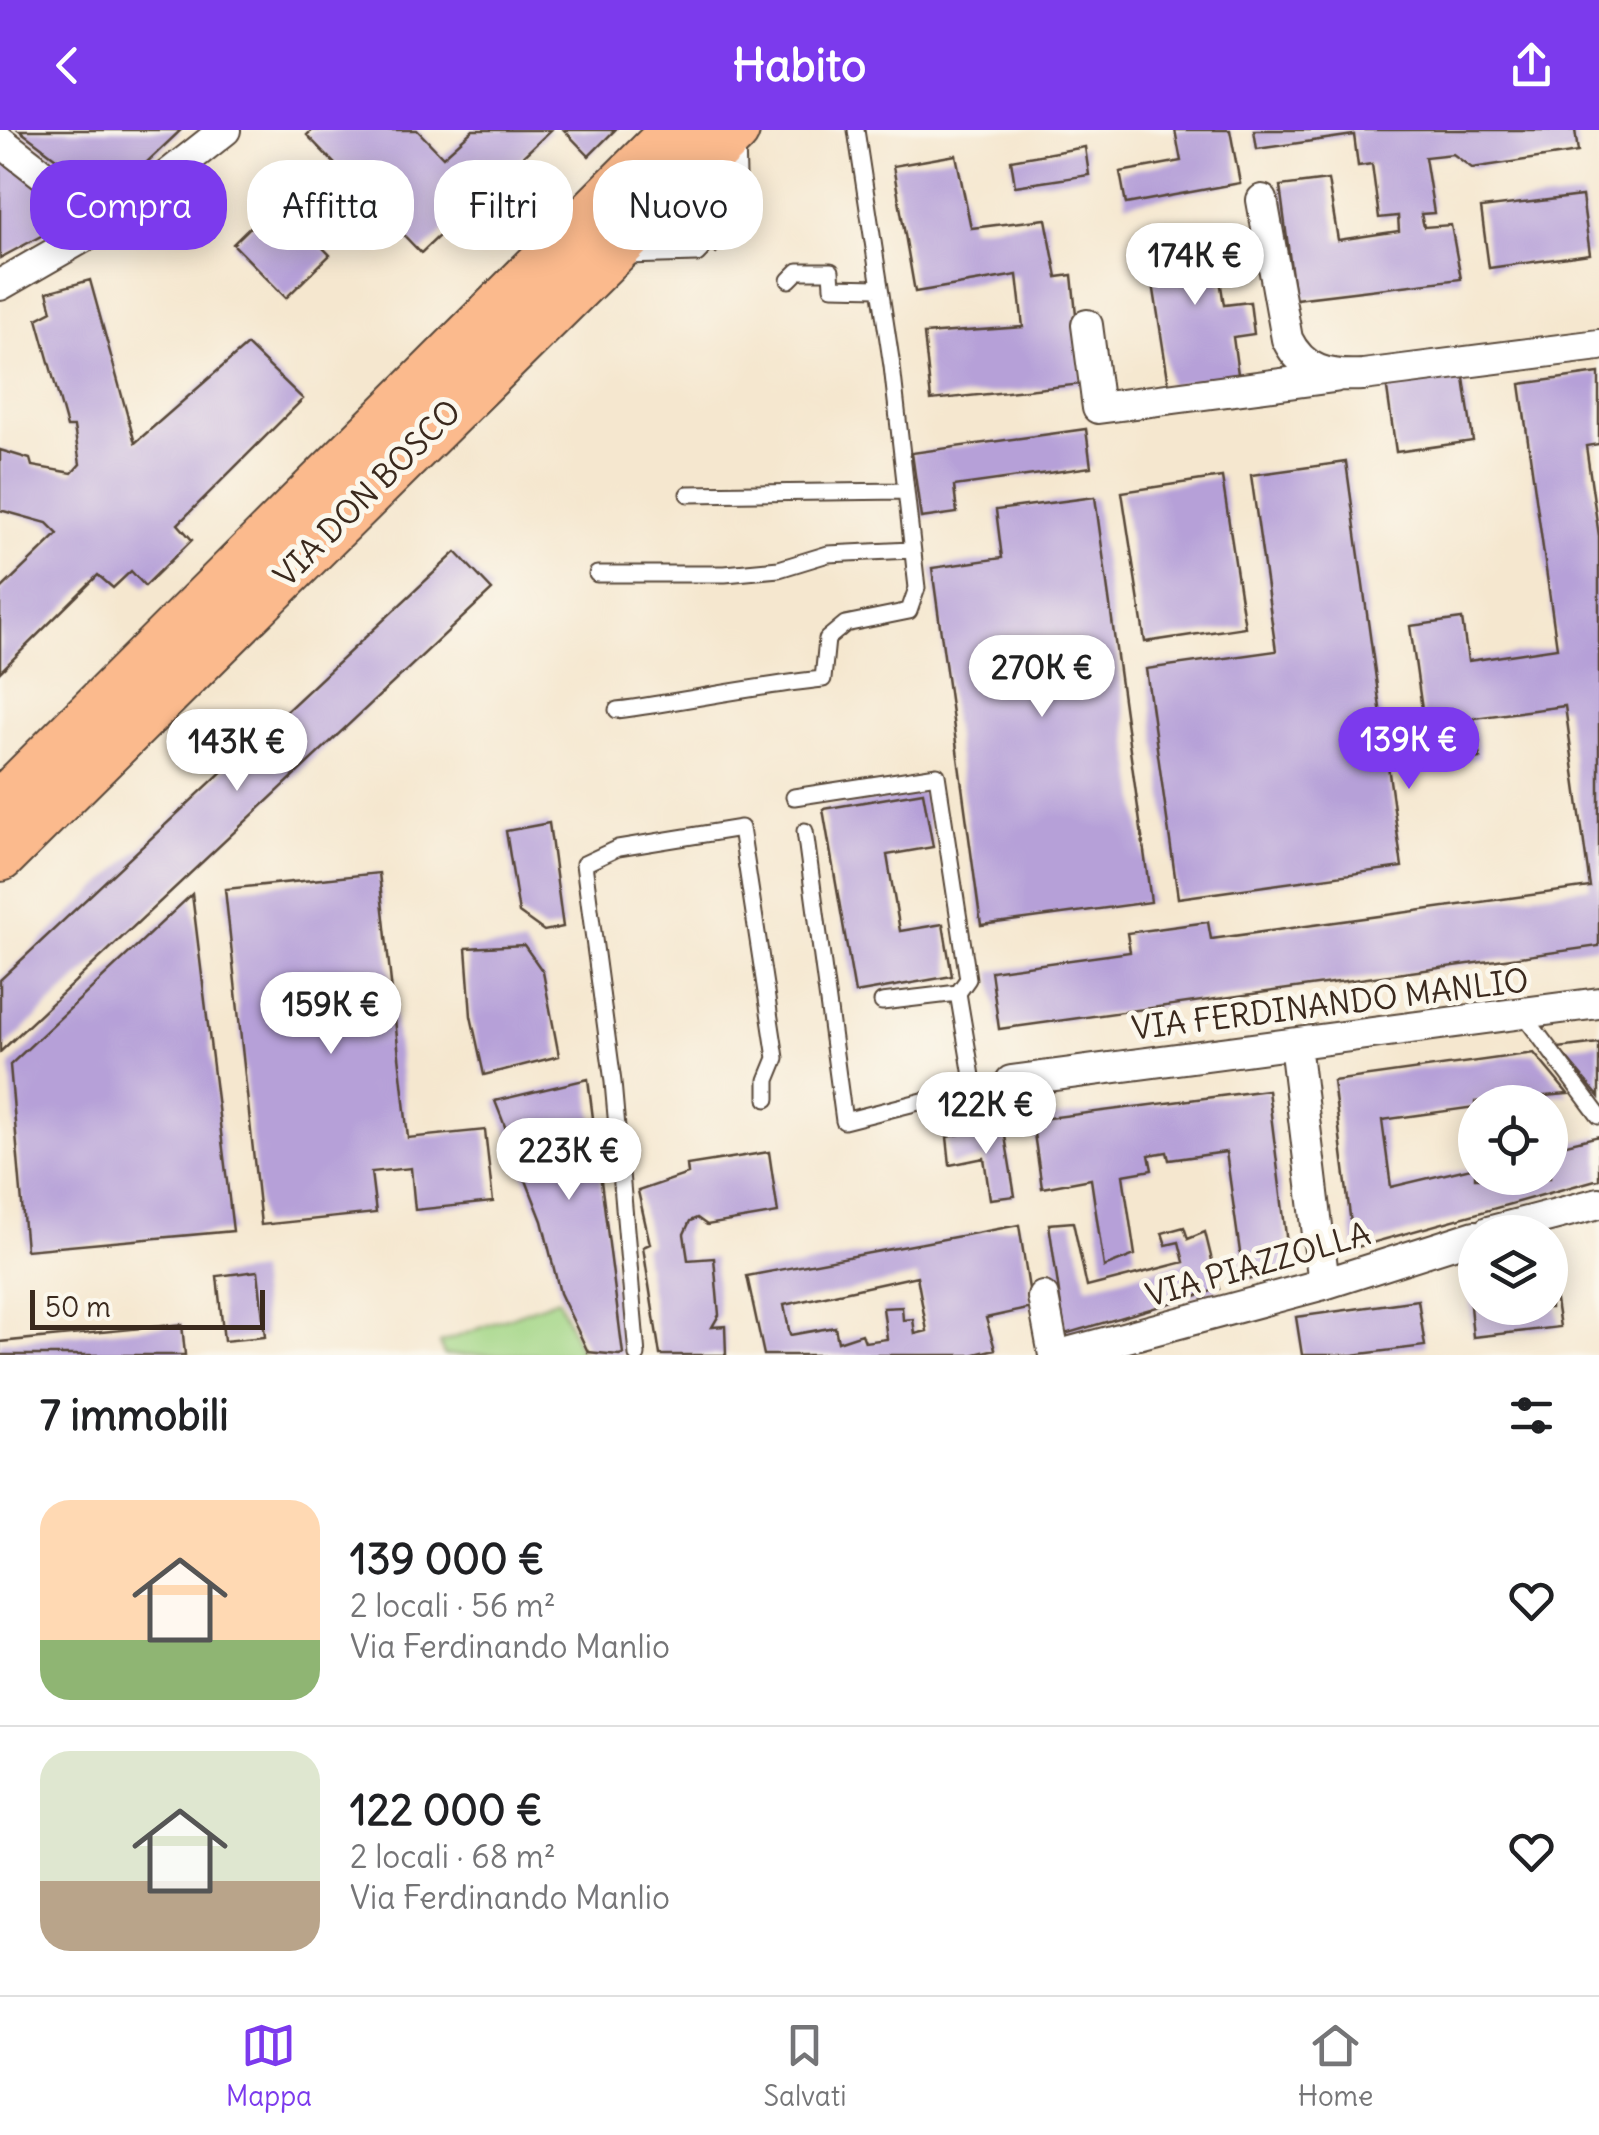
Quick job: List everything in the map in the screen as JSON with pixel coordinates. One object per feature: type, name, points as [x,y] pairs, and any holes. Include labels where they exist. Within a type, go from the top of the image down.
[{"type":"main road","name":"VIA DON BOSCO","points":[[0,806],[677,130]]},
{"type":"main road","name":"VIA DON BOSCO","points":[[0,856],[735,130]]},
{"type":"street","points":[[0,284],[106,224],[225,130]]},
{"type":"street","points":[[0,141],[30,164]]},
{"type":"street","points":[[1262,200],[1287,340],[1296,358],[1336,377]]},
{"type":"street","points":[[1087,325],[1098,408],[1599,345]]},
{"type":"street","name":"VIA FERDINANDO MANLIO","points":[[1010,1081],[1599,1003]]},
{"type":"street","points":[[1295,1044],[1324,1284]]},
{"type":"street","points":[[1553,1215],[1599,1203]]},
{"type":"street","name":"VIA PIAZZOLLA","points":[[1057,1355],[1324,1284],[1458,1241]]},
{"type":"street","points":[[1043,1297],[1057,1355]]},
{"type":"lane","points":[[617,710],[696,700],[742,687],[823,679],[827,640],[845,624],[909,611],[917,588],[856,130]]},
{"type":"lane","points":[[789,280],[798,271],[831,271],[832,287],[879,288]]},
{"type":"lane","points":[[688,494],[903,490]]},
{"type":"lane","points":[[597,574],[725,574],[779,569],[828,554],[912,550]]},
{"type":"lane","points":[[794,797],[937,775],[968,979],[958,993],[974,1088]]},
{"type":"lane","points":[[636,1355],[613,1082],[584,864],[618,848],[742,828],[776,1058],[767,1080],[767,1100]]},
{"type":"lane","points":[[805,832],[844,1122],[1010,1081]]},
{"type":"lane","points":[[882,1002],[958,993]]},
{"type":"lane","points":[[1524,1014],[1599,1116]]},
{"type":"green space","points":[[558,1299],[582,1355],[444,1355],[440,1343]]},
{"type":"building","points":[[19,130],[181,130],[149,160],[59,160]]},
{"type":"building","points":[[312,130],[417,130],[443,157],[473,130],[551,130],[519,160],[434,160],[434,241],[421,253],[414,246],[414,160],[331,160],[307,135]]},
{"type":"building","points":[[564,130],[615,130],[589,156]]},
{"type":"building","points":[[1175,130],[1230,130],[1240,183],[1126,204],[1120,172],[1181,161]]},
{"type":"building","points":[[1254,130],[1575,130],[1578,152],[1472,168],[1453,154],[1425,157],[1434,213],[1421,214],[1424,227],[1451,225],[1461,279],[1295,299],[1280,186],[1328,180],[1338,240],[1399,231],[1398,216],[1379,218],[1372,164],[1358,166],[1354,135],[1257,149]]},
{"type":"building","points":[[1085,147],[1089,175],[1015,186],[1011,160]]},
{"type":"building","points":[[0,149],[30,174],[30,242],[0,258]]},
{"type":"building","points":[[956,155],[971,228],[1046,219],[1057,277],[1072,275],[1083,384],[931,400],[924,334],[1023,327],[1017,275],[915,292],[893,166]]},
{"type":"building","points":[[1582,196],[1590,254],[1489,268],[1481,208]]},
{"type":"building","points":[[1212,228],[1224,305],[1250,302],[1254,334],[1233,337],[1238,374],[1169,385],[1146,239]]},
{"type":"building","points":[[247,230],[247,250],[325,250],[330,255],[286,298],[233,244]]},
{"type":"building","points":[[90,280],[135,443],[247,345],[303,399],[178,524],[192,540],[145,586],[131,571],[113,588],[98,575],[0,672],[0,590],[58,534],[47,523],[0,510],[0,450],[30,459],[32,466],[72,473],[80,464],[74,427],[67,427],[37,319],[52,311],[47,292]]},
{"type":"building","points":[[1463,371],[1473,441],[1396,452],[1386,382]]},
{"type":"building","points":[[1599,373],[1599,444],[1586,446],[1599,536],[1599,946],[999,1029],[991,971],[1130,952],[1127,933],[1208,922],[1211,939],[1590,887],[1565,706],[1474,718],[1480,758],[1430,765],[1410,626],[1462,619],[1468,661],[1557,648],[1520,384]]},
{"type":"building","points":[[1086,429],[1091,467],[954,486],[957,513],[921,518],[912,453]]},
{"type":"building","points":[[1346,462],[1402,867],[1178,898],[1146,669],[1276,651],[1251,475]]},
{"type":"building","points":[[1222,477],[1245,627],[1145,642],[1122,492]]},
{"type":"building","points":[[1095,497],[1151,902],[981,925],[932,568],[1002,558],[996,510]]},
{"type":"building","points":[[456,552],[492,590],[0,1052],[0,980]]},
{"type":"building","points":[[923,792],[933,847],[887,855],[900,931],[943,924],[952,976],[855,993],[823,809]]},
{"type":"building","points":[[549,823],[563,927],[544,931],[519,913],[506,831]]},
{"type":"building","points":[[379,873],[408,1138],[485,1130],[493,1202],[415,1210],[411,1168],[371,1172],[376,1213],[261,1225],[225,889]]},
{"type":"building","points":[[192,894],[233,1231],[26,1250],[10,1065]]},
{"type":"building","points":[[524,945],[543,972],[559,1056],[484,1075],[471,1016],[466,948]]},
{"type":"building","points":[[1599,1043],[1599,1097],[1558,1048]]},
{"type":"building","points":[[1534,1053],[1561,1085],[1458,1085],[1458,1109],[1382,1120],[1391,1187],[1458,1171],[1458,1195],[1542,1195],[1471,1215],[1458,1215],[1458,1219],[1354,1248],[1333,1081]]},
{"type":"building","points":[[588,1079],[623,1354],[619,1355],[588,1352],[560,1293],[542,1221],[495,1101]]},
{"type":"building","points":[[1268,1090],[1290,1268],[1244,1281],[1226,1152],[1169,1160],[1167,1152],[1149,1155],[1152,1170],[1123,1175],[1135,1255],[1104,1267],[1091,1179],[1042,1188],[1032,1120]]},
{"type":"building","points":[[1003,1124],[1015,1196],[990,1199],[984,1158],[950,1165],[947,1137]]},
{"type":"building","points":[[1599,1136],[1599,1179],[1568,1188],[1568,1144]]},
{"type":"building","points":[[769,1152],[778,1213],[707,1225],[697,1218],[690,1221],[684,1234],[688,1260],[714,1258],[719,1315],[712,1327],[725,1326],[726,1355],[660,1355],[643,1247],[650,1244],[638,1191],[688,1174],[687,1165]]},
{"type":"building","points":[[1073,1222],[1087,1287],[1184,1262],[1179,1242],[1166,1245],[1162,1233],[1184,1227],[1188,1239],[1205,1232],[1219,1289],[1065,1334],[1049,1224]]},
{"type":"building","points":[[1019,1225],[1032,1308],[986,1318],[995,1349],[971,1355],[764,1355],[747,1276]],"holes":[[[917,1276],[927,1331],[915,1334],[913,1319],[903,1320],[902,1307],[883,1308],[887,1339],[865,1342],[862,1334],[838,1342],[835,1327],[790,1335],[784,1305]]]},
{"type":"building","points":[[258,1271],[265,1337],[224,1341],[217,1276]]},
{"type":"building","points":[[1418,1300],[1425,1346],[1352,1355],[1302,1355],[1296,1317]]},
{"type":"building","points":[[182,1324],[185,1355],[0,1355],[0,1342]]},
{"type":"building","points":[[1472,1325],[1560,1327],[1473,1337]]}]
